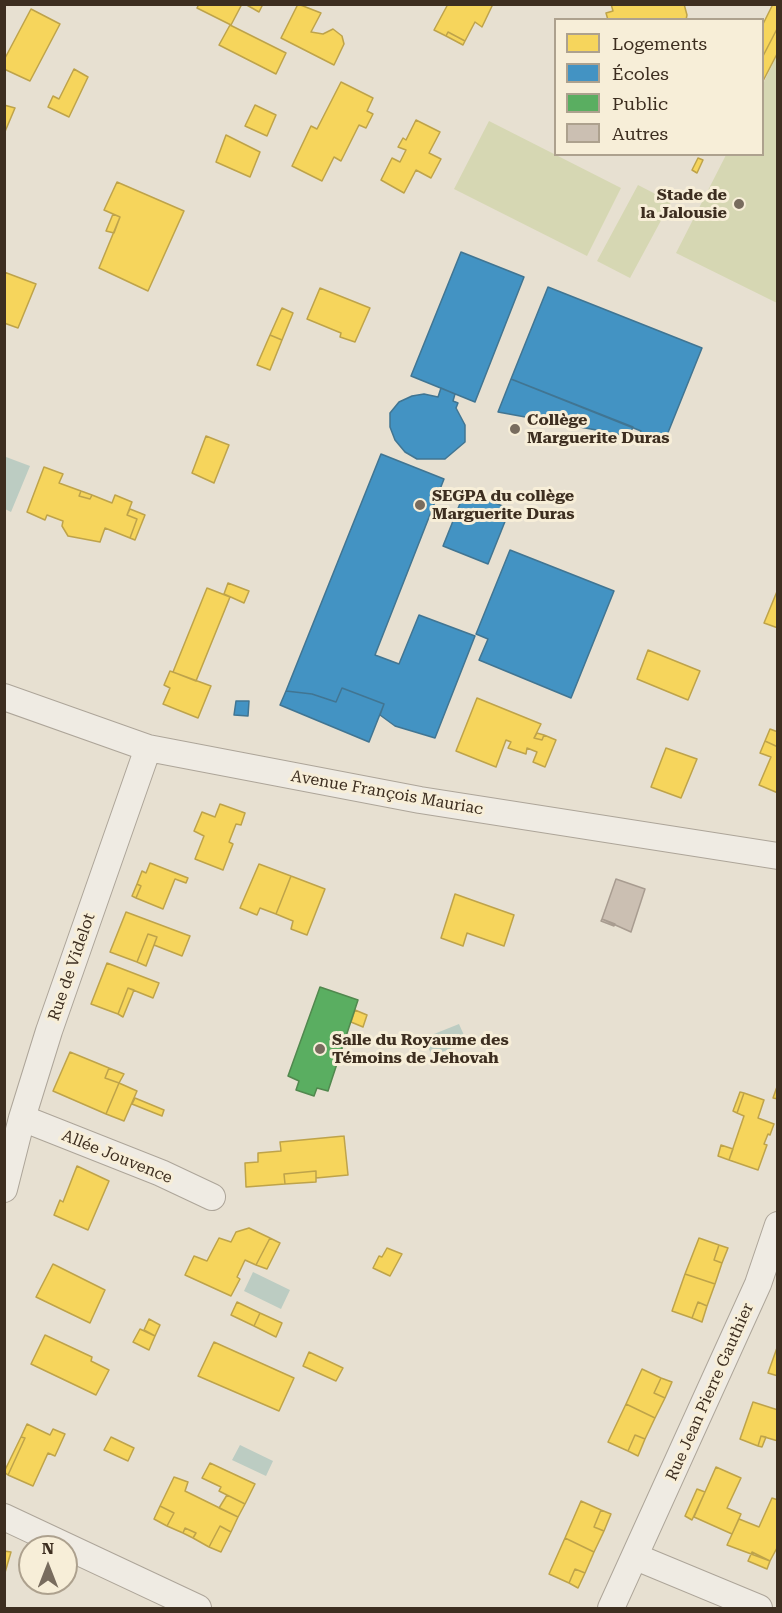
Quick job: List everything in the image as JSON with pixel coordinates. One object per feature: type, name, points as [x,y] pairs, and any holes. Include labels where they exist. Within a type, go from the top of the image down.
[{"type":"street","name":"Avenue François Mauriac","points":[[4,697],[148,748],[552,823],[777,856]]},
{"type":"street","name":"Rue de Videlot","points":[[4,1189],[22,1118],[49,1030],[148,748]]},
{"type":"street","name":"Allée Jouvence","points":[[22,1118],[161,1173],[212,1197]]},
{"type":"street","name":"Rue Jean Pierre Gauthier","points":[[611,1608],[758,1284],[777,1225]]},
{"type":"street","points":[[4,1517],[198,1608]]},
{"type":"street","points":[[636,1557],[759,1608]]},
{"type":"green space","name":"Stade de la Jalousie","points":[[777,55],[777,303],[676,253],[725,156],[764,156],[764,82]]},
{"type":"green space","points":[[489,121],[621,188],[587,256],[454,189]]},
{"type":"green space","points":[[638,185],[671,202],[630,278],[597,261]]},
{"type":"shaded area","points":[[6,457],[30,466],[11,512],[5,509]]},
{"type":"shaded area","points":[[459,1024],[467,1042],[432,1056],[424,1038]]},
{"type":"shaded area","points":[[253,1272],[290,1290],[281,1309],[244,1291]]},
{"type":"shaded area","points":[[240,1445],[273,1461],[266,1476],[232,1460]]},
{"type":"building: Logements","points":[[199,4],[242,4],[231,25],[197,8]]},
{"type":"building: Logements","points":[[245,4],[263,4],[259,12]]},
{"type":"building: Logements","points":[[298,4],[321,13],[311,32],[323,34],[333,29],[342,36],[344,44],[334,65],[281,38]]},
{"type":"building: Logements","points":[[448,4],[493,4],[482,27],[475,22],[465,41],[448,32],[446,36],[434,30]]},
{"type":"building: Logements","points":[[611,4],[684,4],[687,15],[686,18],[607,18],[606,13],[613,11]]},
{"type":"building: Logements","points":[[773,4],[778,4],[778,27],[764,54],[764,22]]},
{"type":"building: Logements","points":[[31,9],[60,24],[30,81],[4,69],[4,60]]},
{"type":"building: Logements","points":[[230,25],[286,53],[276,74],[219,45]]},
{"type":"building: Logements","points":[[778,27],[778,52],[764,79],[764,54]]},
{"type":"building: Logements","points":[[448,32],[465,41],[463,45],[446,36]]},
{"type":"building: Logements","points":[[74,69],[88,77],[69,117],[48,107],[53,96],[59,99]]},
{"type":"building: Logements","points":[[341,82],[373,98],[367,111],[373,114],[366,128],[359,125],[341,161],[334,157],[322,181],[292,166],[311,126],[317,129]]},
{"type":"building: Logements","points":[[4,105],[15,108],[4,134]]},
{"type":"building: Logements","points":[[255,105],[276,115],[267,136],[245,126]]},
{"type":"building: Logements","points":[[416,120],[440,132],[429,153],[441,159],[431,178],[416,170],[404,193],[381,180],[392,158],[400,162],[406,150],[398,147],[403,138],[406,140]]},
{"type":"building: Logements","points":[[226,135],[260,152],[250,177],[216,162]]},
{"type":"building: Logements","points":[[698,158],[703,160],[697,173],[692,170]]},
{"type":"building: Logements","points":[[117,182],[184,211],[148,291],[99,268],[120,217],[104,210]]},
{"type":"building: Logements","points":[[113,214],[120,217],[114,233],[106,231]]},
{"type":"building: Logements","points":[[4,272],[36,284],[18,328],[4,323]]},
{"type":"building: Logements","points":[[320,288],[370,308],[355,342],[340,337],[341,333],[307,319]]},
{"type":"building: Logements","points":[[282,308],[293,313],[282,340],[270,335]]},
{"type":"building: Logements","points":[[270,335],[282,340],[270,370],[257,365]]},
{"type":"building: Logements","points":[[206,436],[229,445],[214,483],[192,473]]},
{"type":"building: Logements","points":[[44,467],[63,474],[59,483],[81,491],[79,496],[90,499],[92,495],[112,503],[115,495],[132,502],[127,515],[137,519],[130,538],[105,528],[100,542],[68,536],[62,526],[63,521],[47,515],[45,520],[27,512]]},
{"type":"building: Logements","points":[[81,491],[92,495],[90,499],[79,496]]},
{"type":"building: Logements","points":[[130,509],[145,515],[135,540],[130,538],[137,519],[127,515]]},
{"type":"building: Logements","points":[[228,583],[249,591],[244,603],[224,594]]},
{"type":"building: Logements","points":[[207,588],[230,597],[196,681],[173,672]]},
{"type":"building: Logements","points":[[778,589],[778,628],[764,623]]},
{"type":"building: Logements","points":[[648,650],[700,671],[688,700],[637,679]]},
{"type":"building: Logements","points":[[170,671],[211,686],[198,718],[163,704],[170,688],[164,685]]},
{"type":"building: Logements","points":[[477,698],[541,724],[534,738],[542,740],[544,735],[556,740],[545,767],[533,762],[537,752],[527,748],[526,754],[508,748],[511,742],[506,740],[496,767],[456,751]]},
{"type":"building: Logements","points":[[770,729],[778,732],[778,747],[765,741]]},
{"type":"building: Logements","points":[[537,733],[544,735],[542,740],[534,738]]},
{"type":"building: Logements","points":[[765,741],[778,747],[778,793],[759,785],[771,757],[760,753]]},
{"type":"building: Logements","points":[[666,748],[697,759],[681,798],[651,787]]},
{"type":"building: Logements","points":[[220,804],[245,813],[241,825],[236,824],[229,842],[233,844],[223,870],[195,859],[204,836],[194,831],[202,812],[215,817]]},
{"type":"building: Logements","points":[[150,863],[188,878],[186,883],[175,879],[163,909],[136,898],[141,886],[137,884],[142,871],[146,873]]},
{"type":"building: Logements","points":[[259,864],[291,876],[276,914],[260,908],[257,915],[240,908]]},
{"type":"building: Logements","points":[[291,876],[325,889],[307,935],[291,929],[293,921],[276,914]]},
{"type":"building: Logements","points":[[137,884],[141,886],[136,898],[132,896]]},
{"type":"building: Logements","points":[[455,894],[514,915],[504,946],[467,933],[463,946],[441,938]]},
{"type":"building: Logements","points":[[126,912],[190,936],[182,956],[154,945],[157,937],[148,934],[137,962],[110,952]]},
{"type":"building: Logements","points":[[148,934],[157,937],[146,966],[137,962]]},
{"type":"building: Logements","points":[[107,963],[159,983],[153,998],[128,988],[118,1014],[91,1004]]},
{"type":"building: Logements","points":[[128,988],[134,990],[123,1017],[118,1014]]},
{"type":"building: Logements","points":[[355,1010],[367,1015],[363,1027],[351,1022]]},
{"type":"building: Logements","points":[[70,1052],[109,1068],[105,1078],[119,1083],[106,1114],[53,1091]]},
{"type":"building: Logements","points":[[109,1068],[124,1074],[119,1083],[105,1078]]},
{"type":"building: Logements","points":[[119,1083],[137,1091],[124,1121],[106,1114]]},
{"type":"building: Logements","points":[[778,1084],[778,1099],[773,1098]]},
{"type":"building: Logements","points":[[740,1092],[744,1093],[737,1113],[733,1111]]},
{"type":"building: Logements","points":[[744,1093],[764,1100],[758,1118],[774,1124],[764,1144],[767,1145],[758,1170],[729,1160],[744,1116],[737,1113]]},
{"type":"building: Logements","points":[[135,1098],[164,1110],[162,1116],[132,1104]]},
{"type":"building: Logements","points":[[344,1136],[348,1175],[316,1178],[316,1171],[284,1174],[285,1184],[246,1187],[245,1163],[258,1162],[258,1153],[281,1151],[280,1142]]},
{"type":"building: Logements","points":[[721,1145],[733,1149],[729,1160],[718,1156]]},
{"type":"building: Logements","points":[[77,1166],[109,1181],[88,1230],[54,1215],[60,1200],[63,1202]]},
{"type":"building: Logements","points":[[316,1171],[316,1182],[285,1184],[284,1174]]},
{"type":"building: Logements","points":[[249,1228],[270,1238],[256,1265],[245,1260],[237,1277],[240,1279],[231,1296],[185,1275],[194,1256],[207,1261],[219,1238],[231,1242],[236,1232]]},
{"type":"building: Logements","points":[[270,1238],[280,1243],[267,1269],[256,1265]]},
{"type":"building: Logements","points":[[699,1238],[719,1245],[714,1260],[722,1263],[715,1284],[685,1274]]},
{"type":"building: Logements","points":[[719,1245],[728,1248],[722,1263],[714,1260]]},
{"type":"building: Logements","points":[[387,1248],[402,1254],[390,1276],[373,1268],[379,1256],[382,1257]]},
{"type":"building: Logements","points":[[53,1264],[105,1290],[90,1323],[36,1297]]},
{"type":"building: Logements","points":[[685,1274],[715,1284],[707,1306],[698,1302],[692,1318],[672,1311]]},
{"type":"building: Logements","points":[[237,1302],[260,1313],[254,1326],[231,1315]]},
{"type":"building: Logements","points":[[698,1302],[707,1306],[702,1322],[692,1318]]},
{"type":"building: Logements","points":[[260,1313],[282,1323],[276,1337],[254,1326]]},
{"type":"building: Logements","points":[[149,1319],[160,1325],[155,1336],[144,1330]]},
{"type":"building: Logements","points":[[140,1329],[155,1336],[149,1350],[133,1342]]},
{"type":"building: Logements","points":[[45,1335],[92,1357],[91,1361],[109,1370],[96,1395],[31,1364]]},
{"type":"building: Logements","points":[[214,1342],[294,1378],[279,1411],[198,1376]]},
{"type":"building: Logements","points":[[778,1345],[778,1376],[768,1373]]},
{"type":"building: Logements","points":[[309,1352],[343,1368],[336,1381],[303,1366]]},
{"type":"building: Logements","points":[[642,1369],[661,1378],[654,1393],[665,1398],[655,1418],[626,1404]]},
{"type":"building: Logements","points":[[661,1378],[672,1382],[665,1398],[654,1393]]},
{"type":"building: Logements","points":[[753,1402],[778,1410],[778,1441],[761,1436],[758,1446],[740,1439]]},
{"type":"building: Logements","points":[[626,1404],[655,1418],[645,1439],[635,1435],[628,1451],[608,1442]]},
{"type":"building: Logements","points":[[27,1424],[50,1435],[53,1429],[65,1434],[55,1456],[48,1453],[33,1486],[8,1475],[25,1438],[21,1437]]},
{"type":"building: Logements","points":[[635,1435],[645,1439],[638,1456],[628,1451]]},
{"type":"building: Logements","points":[[761,1436],[766,1437],[762,1447],[758,1446]]},
{"type":"building: Logements","points":[[21,1437],[25,1438],[8,1475],[4,1472]]},
{"type":"building: Logements","points":[[111,1437],[134,1448],[128,1461],[104,1450]]},
{"type":"building: Logements","points":[[210,1463],[255,1484],[245,1504],[219,1491],[221,1487],[202,1478]]},
{"type":"building: Logements","points":[[716,1467],[741,1478],[727,1508],[741,1514],[732,1534],[694,1517]]},
{"type":"building: Logements","points":[[174,1477],[188,1482],[185,1491],[238,1517],[231,1532],[220,1526],[209,1547],[193,1538],[196,1533],[185,1528],[183,1533],[167,1526],[174,1513],[160,1506]]},
{"type":"building: Logements","points":[[697,1489],[705,1492],[692,1520],[685,1516]]},
{"type":"building: Logements","points":[[227,1495],[245,1504],[238,1517],[219,1508]]},
{"type":"building: Logements","points":[[772,1498],[778,1500],[778,1546],[770,1561],[727,1545],[739,1519],[759,1527]]},
{"type":"building: Logements","points":[[581,1501],[601,1510],[594,1527],[604,1531],[594,1552],[565,1538]]},
{"type":"building: Logements","points":[[160,1506],[174,1513],[167,1526],[154,1519]]},
{"type":"building: Logements","points":[[601,1510],[611,1514],[604,1531],[594,1527]]},
{"type":"building: Logements","points":[[220,1526],[231,1532],[221,1552],[209,1547]]},
{"type":"building: Logements","points":[[185,1528],[196,1533],[193,1538],[183,1533]]},
{"type":"building: Logements","points":[[565,1538],[594,1552],[585,1573],[575,1569],[569,1583],[549,1574]]},
{"type":"building: Logements","points":[[4,1551],[11,1552],[4,1576]]},
{"type":"building: Logements","points":[[752,1552],[770,1561],[767,1569],[748,1561]]},
{"type":"building: Logements","points":[[575,1569],[585,1573],[578,1588],[569,1583]]},
{"type":"building: Écoles","points":[[461,252],[524,277],[475,402],[411,376]]},
{"type":"building: Écoles","points":[[548,287],[702,348],[663,445],[639,435],[641,431],[511,379]]},
{"type":"building: Écoles","points":[[511,379],[633,427],[629,436],[498,412]]},
{"type":"building: Écoles","points":[[441,388],[455,394],[453,401],[458,403],[456,408],[465,425],[465,442],[445,459],[417,459],[405,452],[395,440],[390,427],[390,413],[399,402],[412,396],[424,394],[438,397]]},
{"type":"building: Écoles","points":[[381,454],[444,479],[375,655],[399,664],[419,615],[475,636],[435,738],[395,726],[380,715],[384,704],[342,688],[336,702],[312,694],[286,691]]},
{"type":"building: Écoles","points":[[465,491],[510,509],[488,564],[443,546]]},
{"type":"building: Écoles","points":[[510,550],[614,591],[571,698],[479,660],[488,639],[476,634]]},
{"type":"building: Écoles","points":[[342,688],[384,704],[369,742],[280,705],[286,691],[312,694],[336,702]]},
{"type":"building: Écoles","points":[[236,701],[249,701],[248,716],[234,715]]},
{"type":"building: Public","name":"Salle du Royaume des Témoins de Jehovah","points":[[320,987],[358,1000],[328,1091],[317,1088],[314,1096],[296,1090],[299,1081],[288,1076]]},
{"type":"building: Autres","points":[[616,879],[645,889],[631,932],[602,919]]},
{"type":"building: Autres","points":[[602,919],[615,924],[614,926],[601,921]]},
{"type":"place","name":"Stade de la Jalousie","points":[[739,204]]},
{"type":"place","name":"Collège Marguerite Duras","points":[[515,429]]},
{"type":"place","name":"SEGPA du collège Marguerite Duras","points":[[420,505]]},
{"type":"place","name":"Salle du Royaume des Témoins de Jehovah","points":[[320,1049]]}]
